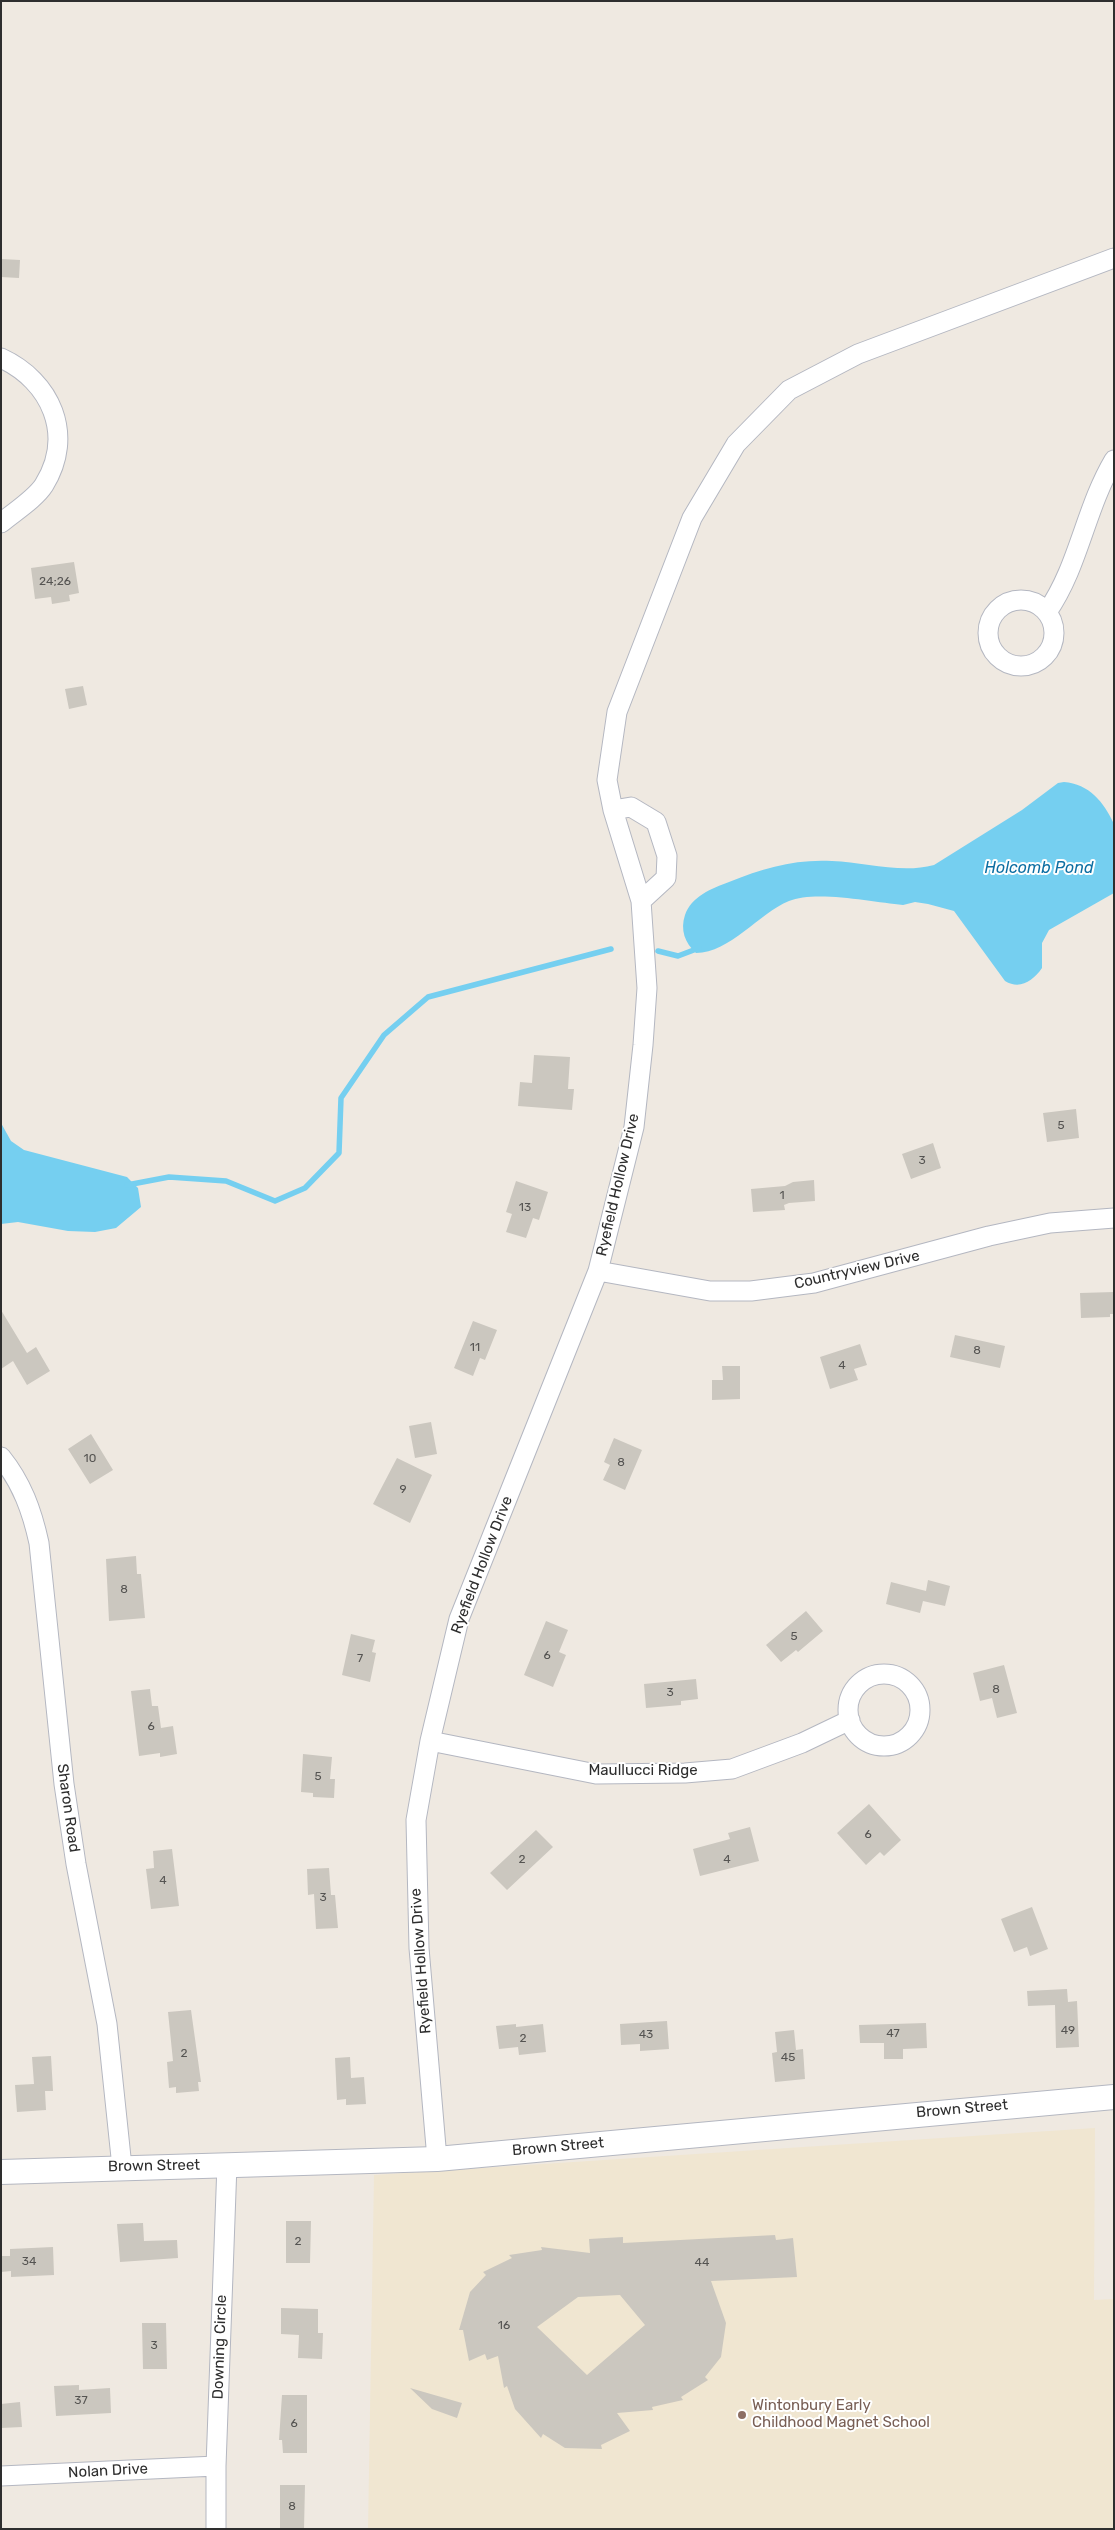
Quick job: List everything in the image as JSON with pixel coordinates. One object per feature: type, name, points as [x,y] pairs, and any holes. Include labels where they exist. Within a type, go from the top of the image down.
[{"type":"street","name":"Ryefield Hollow Drive","points":[[437,2159],[416,1887],[416,1820],[430,1741],[459,1619],[598,1271],[634,1127],[647,988],[641,901],[612,810],[607,780],[617,712],[692,518],[736,444],[788,390],[858,354],[1114,258]]},
{"type":"street","points":[[1,358],[24,370],[43,389],[55,417],[58,442],[54,464],[43,486],[1,523]]},
{"type":"street","points":[[1047,612],[1061,592],[1069,576],[1090,511],[1114,460]]},
{"type":"street","points":[[612,810],[631,807],[656,822],[666,856],[666,878],[641,901]]},
{"type":"street","name":"Countryview Drive","points":[[598,1271],[710,1291],[751,1291],[814,1283],[989,1236],[1050,1223],[1114,1218]]},
{"type":"street","name":"Sharon Road","points":[[1,1457],[21,1485],[32,1513],[39,1543],[64,1784],[76,1864],[107,2024],[122,2166]]},
{"type":"street","name":"Maullucci Ridge","points":[[430,1741],[596,1774],[685,1773],[732,1768],[802,1743],[850,1720]]},
{"type":"street","name":"Brown Street","points":[[1,2172],[122,2166],[437,2159],[1114,2096]]},
{"type":"street","name":"Downing Circle","points":[[216,2529],[216,2466],[226,2164]]},
{"type":"street","name":"Nolan Drive","points":[[1,2476],[216,2466]]},
{"type":"shaded area","name":"Wintonbury Early Childhood Magnet School","points":[[1095,2128],[1094,2300],[1114,2299],[1114,2529],[368,2529],[374,2175]]},
{"type":"water","name":"Holcomb Pond","points":[[1058,783],[1073,783],[1088,790],[1105,808],[1114,824],[1114,893],[1049,930],[1042,943],[1042,968],[1035,977],[1026,983],[1016,985],[1005,981],[954,911],[915,902],[903,905],[829,897],[800,898],[778,907],[721,947],[696,953],[686,941],[683,926],[688,909],[697,898],[716,887],[767,869],[805,861],[845,862],[896,868],[934,865],[1022,810]]},
{"type":"water","points":[[1,1123],[11,1141],[24,1150],[127,1177],[138,1188],[141,1207],[116,1228],[95,1232],[68,1231],[18,1222],[1,1224]]},
{"type":"building","points":[[1,259],[20,260],[19,278],[1,277]]},
{"type":"building","points":[[74,562],[79,593],[69,595],[70,601],[52,604],[51,597],[35,599],[31,568]]},
{"type":"building","points":[[83,686],[87,705],[69,709],[65,689]]},
{"type":"building","points":[[534,1055],[570,1057],[568,1089],[574,1089],[572,1110],[518,1106],[520,1082],[532,1083]]},
{"type":"building","points":[[1076,1109],[1079,1138],[1047,1142],[1043,1113]]},
{"type":"building","points":[[933,1143],[941,1168],[911,1179],[902,1154]]},
{"type":"building","points":[[814,1180],[815,1201],[789,1203],[784,1205],[785,1210],[753,1212],[751,1189],[785,1186],[793,1182]]},
{"type":"building","points":[[516,1181],[548,1192],[539,1220],[533,1218],[526,1238],[506,1232],[512,1214],[506,1212]]},
{"type":"building","points":[[1114,1292],[1114,1314],[1110,1314],[1110,1317],[1081,1318],[1080,1293]]},
{"type":"building","points":[[1,1310],[27,1353],[36,1347],[50,1371],[27,1385],[13,1361],[1,1369]]},
{"type":"building","points":[[473,1321],[497,1330],[485,1360],[480,1358],[473,1376],[454,1368]]},
{"type":"building","points":[[955,1335],[1005,1346],[1000,1368],[950,1357]]},
{"type":"building","points":[[860,1344],[867,1365],[854,1369],[858,1380],[830,1389],[820,1357]]},
{"type":"building","points":[[722,1366],[740,1366],[740,1399],[712,1400],[712,1380],[723,1380]]},
{"type":"building","points":[[431,1422],[437,1454],[415,1458],[409,1426]]},
{"type":"building","points":[[91,1434],[113,1470],[90,1484],[68,1449]]},
{"type":"building","points":[[614,1438],[642,1450],[625,1490],[603,1480],[610,1465],[604,1462]]},
{"type":"building","points":[[397,1458],[432,1475],[410,1523],[373,1504]]},
{"type":"building","points":[[136,1556],[137,1574],[141,1574],[145,1618],[109,1621],[106,1559]]},
{"type":"building","points":[[928,1580],[950,1586],[945,1606],[923,1601],[920,1613],[886,1604],[891,1582],[926,1591]]},
{"type":"building","points":[[806,1611],[823,1631],[798,1652],[796,1650],[781,1662],[766,1645]]},
{"type":"building","points":[[546,1621],[568,1630],[559,1652],[566,1655],[553,1687],[524,1675]]},
{"type":"building","points":[[351,1634],[375,1640],[372,1652],[376,1653],[370,1682],[342,1675]]},
{"type":"building","points":[[1004,1665],[1017,1713],[997,1718],[992,1698],[980,1701],[973,1673]]},
{"type":"building","points":[[696,1679],[698,1699],[681,1701],[681,1705],[646,1708],[644,1684]]},
{"type":"building","points":[[150,1689],[152,1706],[158,1706],[161,1728],[173,1726],[177,1754],[160,1757],[160,1753],[139,1756],[131,1691]]},
{"type":"building","points":[[303,1754],[332,1757],[330,1779],[335,1779],[334,1798],[313,1797],[313,1793],[301,1792]]},
{"type":"building","points":[[869,1804],[901,1840],[884,1856],[880,1852],[866,1865],[837,1833]]},
{"type":"building","points":[[750,1827],[759,1861],[700,1876],[693,1849],[730,1839],[728,1833]]},
{"type":"building","points":[[536,1830],[553,1847],[507,1890],[490,1873]]},
{"type":"building","points":[[172,1849],[179,1906],[151,1909],[146,1869],[154,1868],[153,1851]]},
{"type":"building","points":[[329,1868],[331,1895],[335,1895],[338,1928],[316,1929],[314,1894],[308,1895],[307,1869]]},
{"type":"building","points":[[1032,1907],[1048,1949],[1030,1956],[1027,1947],[1014,1952],[1001,1919]]},
{"type":"building","points":[[1067,1989],[1068,2002],[1077,2001],[1079,2047],[1056,2048],[1055,2005],[1028,2006],[1027,1991]]},
{"type":"building","points":[[191,2010],[201,2082],[198,2082],[199,2091],[176,2093],[176,2087],[169,2088],[167,2062],[173,2061],[168,2012]]},
{"type":"building","points":[[667,2021],[669,2049],[640,2051],[640,2044],[621,2045],[620,2024]]},
{"type":"building","points":[[926,2023],[927,2048],[903,2049],[903,2059],[884,2059],[884,2043],[860,2043],[859,2025]]},
{"type":"building","points":[[516,2024],[516,2027],[543,2024],[546,2052],[519,2055],[518,2047],[499,2049],[496,2026]]},
{"type":"building","points":[[794,2030],[796,2050],[803,2049],[805,2079],[775,2082],[772,2053],[777,2052],[775,2032]]},
{"type":"building","points":[[51,2056],[53,2091],[45,2091],[46,2110],[17,2112],[15,2085],[34,2084],[32,2057]]},
{"type":"building","points":[[350,2057],[351,2078],[364,2077],[366,2104],[346,2105],[346,2099],[337,2100],[335,2058]]},
{"type":"building","points":[[286,2221],[311,2221],[310,2263],[286,2263]]},
{"type":"building","points":[[143,2223],[144,2241],[177,2240],[178,2258],[120,2262],[117,2224]]},
{"type":"building","points":[[775,2235],[776,2240],[793,2238],[797,2277],[711,2281],[726,2323],[721,2357],[705,2377],[708,2380],[681,2397],[683,2400],[652,2407],[653,2410],[617,2413],[630,2431],[601,2445],[602,2449],[565,2448],[543,2434],[541,2438],[515,2409],[507,2386],[504,2388],[498,2356],[487,2360],[485,2354],[469,2361],[463,2330],[459,2330],[470,2292],[486,2275],[483,2272],[512,2258],[509,2255],[542,2250],[541,2247],[590,2253],[589,2239],[623,2237],[623,2243]],"holes":[[[620,2295],[645,2325],[587,2375],[537,2327],[578,2297]]]},
{"type":"building","points":[[53,2247],[54,2275],[11,2277],[11,2271],[1,2272],[1,2256],[10,2256],[10,2249]]},
{"type":"building","points":[[281,2308],[318,2309],[318,2333],[323,2333],[322,2359],[298,2358],[299,2335],[281,2334]]},
{"type":"building","points":[[142,2323],[166,2323],[167,2369],[143,2369]]},
{"type":"building","points":[[79,2385],[79,2390],[110,2388],[111,2413],[56,2416],[54,2386]]},
{"type":"building","points":[[410,2388],[462,2403],[457,2418],[432,2409]]},
{"type":"building","points":[[282,2395],[307,2395],[307,2453],[283,2453],[282,2440],[279,2440]]},
{"type":"building","points":[[20,2402],[22,2427],[1,2428],[1,2404]]},
{"type":"building","points":[[280,2485],[305,2485],[304,2529],[280,2529]]},
{"type":"waterway","points":[[658,951],[678,956],[699,948]]},
{"type":"waterway","points":[[127,1185],[169,1177],[226,1181],[275,1201],[305,1188],[339,1153],[341,1098],[384,1035],[428,997],[611,949]]},
{"type":"place","name":"Wintonbury Early Childhood Magnet School","points":[[742,2415]]}]
